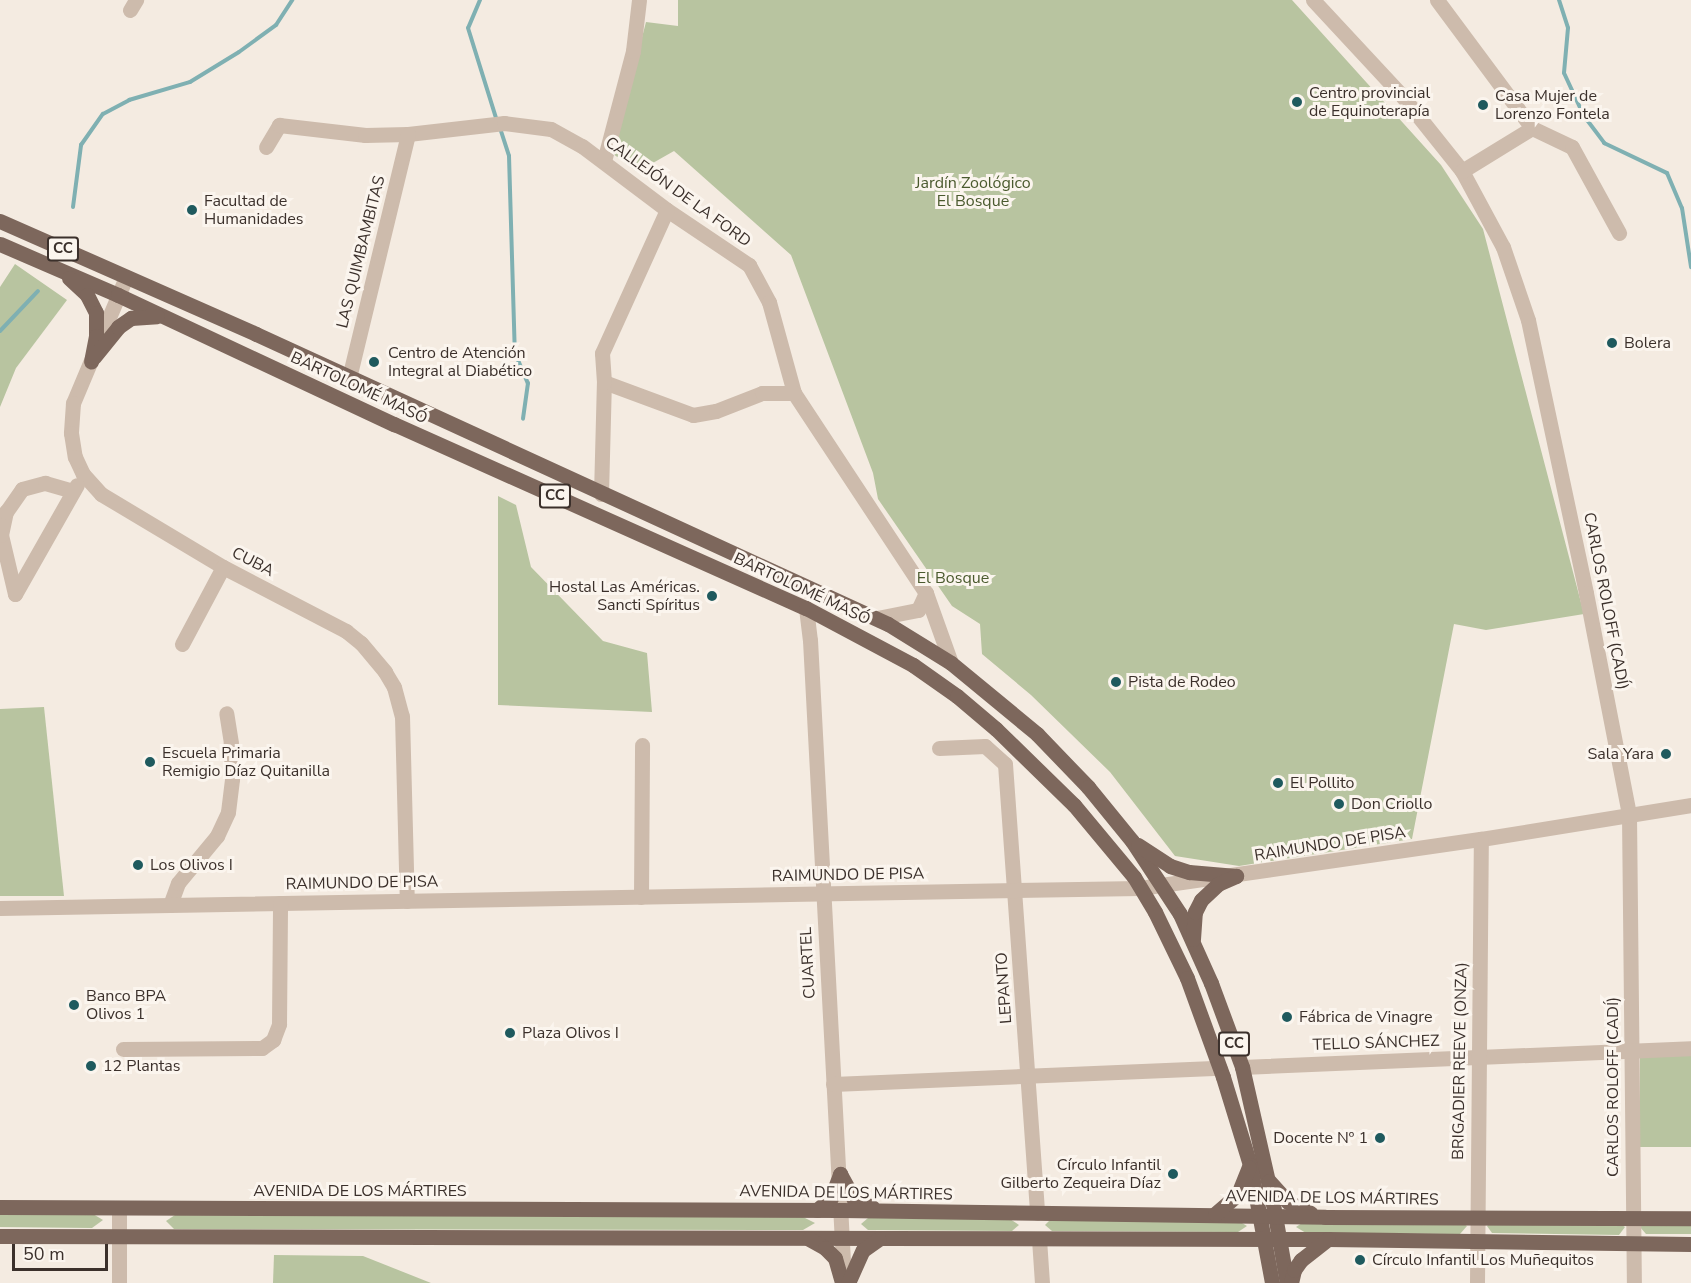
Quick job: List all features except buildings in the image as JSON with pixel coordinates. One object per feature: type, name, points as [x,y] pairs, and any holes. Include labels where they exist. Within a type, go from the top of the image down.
[{"type":"main road","name":"BARTOLOMÉ MASÓ","points":[[0,221],[877,618],[951,663],[1037,734],[1088,787],[1132,841],[1180,914],[1224,1016],[1242,1067],[1266,1177],[1267,1214]]},
{"type":"main road","name":"BARTOLOMÉ MASÓ","points":[[0,244],[118,295],[394,424],[806,608],[913,665],[996,729],[1074,805],[1109,846],[1140,888],[1187,978],[1220,1068],[1267,1214],[1272,1239],[1289,1283]]},
{"type":"main road","points":[[52,266],[87,295],[96,313],[96,336],[91,362]]},
{"type":"main road","points":[[91,362],[117,327],[131,318],[146,315],[164,316]]},
{"type":"main road","points":[[831,621],[847,605]]},
{"type":"main road","points":[[1132,841],[1170,866],[1189,872],[1236,876]]},
{"type":"main road","points":[[1193,945],[1194,912],[1201,900],[1218,884],[1236,876]]},
{"type":"main road","points":[[1215,1214],[1238,1194],[1246,1180],[1250,1165]]},
{"type":"main road","points":[[817,1210],[831,1198],[840,1174]]},
{"type":"main road","points":[[840,1174],[854,1199],[880,1211]]},
{"type":"main road","points":[[1266,1177],[1288,1202],[1300,1209],[1325,1217]]},
{"type":"main road","name":"AVENIDA DE LOS MÁRTIRES","points":[[0,1207],[842,1210],[1267,1214],[1325,1217],[1691,1218]]},
{"type":"main road","points":[[153,1208],[154,1237]]},
{"type":"main road","name":"LEPANTO","points":[[1037,1213],[1039,1239]]},
{"type":"main road","points":[[0,1236],[1328,1239],[1691,1244]]},
{"type":"main road","points":[[806,1238],[825,1248],[835,1258],[845,1283]]},
{"type":"main road","points":[[845,1283],[863,1250],[879,1239]]},
{"type":"main road","points":[[1228,1239],[1259,1252],[1269,1267]]},
{"type":"main road","name":"BARTOLOMÉ MASÓ","points":[[1272,1239],[1269,1267],[1272,1283]]},
{"type":"main road","points":[[1289,1283],[1300,1260],[1328,1239]]},
{"type":"street","points":[[604,161],[633,51],[639,0]]},
{"type":"street","name":"CARLOS ROLOFF (CADÍ)","points":[[1312,0],[1402,98],[1462,171],[1503,247],[1528,320],[1587,593],[1629,815],[1634,1283]]},
{"type":"street","points":[[1437,0],[1532,128],[1572,147],[1619,233]]},
{"type":"street","name":"CALLEJÓN DE LA FORD","points":[[266,147],[279,125],[364,135],[408,134],[504,123],[551,129],[604,161],[667,210],[749,265],[769,302],[794,393],[926,592],[951,663]]},
{"type":"street","points":[[1462,171],[1532,128]]},
{"type":"street","name":"LAS QUIMBAMBITAS","points":[[349,378],[408,134]]},
{"type":"street","points":[[601,494],[604,382],[602,353],[667,210]]},
{"type":"street","name":"CUBA","points":[[126,277],[73,403],[71,434],[75,457],[82,474],[101,494],[126,511],[223,567],[346,631],[362,644],[394,687],[402,716],[407,901]]},
{"type":"street","points":[[604,382],[693,415],[716,411],[762,393],[794,393]]},
{"type":"street","points":[[73,491],[45,483],[22,489],[6,512],[1,535],[15,594],[73,491],[82,474]]},
{"type":"street","points":[[182,644],[223,567]]},
{"type":"street","points":[[877,618],[918,610],[926,592]]},
{"type":"street","name":"CUARTEL","points":[[806,608],[810,640],[822,894],[845,1283]]},
{"type":"street","points":[[810,640],[831,621]]},
{"type":"street","points":[[170,905],[178,883],[217,836],[228,812],[232,770],[226,713]]},
{"type":"street","points":[[641,897],[642,745]]},
{"type":"street","name":"LEPANTO","points":[[939,748],[985,746],[1005,764],[1016,890],[1037,1213]]},
{"type":"street","name":"RAIMUNDO DE PISA","points":[[0,908],[1140,888],[1236,876],[1691,805]]},
{"type":"street","name":"BRIGADIER REEVE (ONZA)","points":[[1477,1283],[1481,839]]},
{"type":"street","points":[[123,1049],[262,1048],[273,1040],[279,1024],[280,903]]},
{"type":"street","name":"TELLO SÁNCHEZ","points":[[1242,1067],[1691,1048]]},
{"type":"street","points":[[833,1084],[1220,1068]]},
{"type":"street","points":[[119,1209],[119,1283]]},
{"type":"street","name":"LEPANTO","points":[[1039,1239],[1042,1283]]},
{"type":"green space","points":[[678,0],[1292,0],[1441,165],[1483,229],[1584,614],[1486,630],[1454,624],[1412,839],[1239,866],[1175,856],[1110,772],[1031,695],[982,654],[980,624],[952,606],[878,499],[873,473],[791,255],[674,151],[637,172],[612,153],[646,22],[678,26]]},
{"type":"green space","points":[[15,264],[67,300],[16,368],[0,407],[0,287]]},
{"type":"green space","points":[[498,496],[516,505],[531,567],[603,641],[647,653],[652,712],[498,705]]},
{"type":"green space","points":[[44,707],[64,896],[0,896],[0,709]]},
{"type":"green space","points":[[1640,1054],[1691,1054],[1691,1147],[1640,1147]]},
{"type":"green space","points":[[0,1213],[93,1214],[103,1220],[92,1228],[0,1227]]},
{"type":"green space","points":[[175,1215],[801,1216],[815,1223],[803,1230],[174,1229],[166,1221]]},
{"type":"green space","points":[[1053,1217],[1237,1220],[1247,1226],[1238,1232],[1052,1231],[1045,1225]]},
{"type":"green space","points":[[868,1218],[1010,1219],[1019,1225],[1012,1231],[868,1230],[861,1224]]},
{"type":"green space","points":[[1308,1219],[1459,1221],[1467,1226],[1460,1234],[1306,1233],[1296,1227]]},
{"type":"green space","points":[[1493,1220],[1617,1222],[1625,1227],[1619,1235],[1492,1233],[1487,1226]]},
{"type":"green space","points":[[1643,1222],[1691,1222],[1691,1234],[1646,1234],[1640,1227]]},
{"type":"green space","points":[[274,1255],[363,1256],[431,1283],[273,1283]]},
{"type":"waterway","points":[[73,207],[81,145],[103,114],[129,100],[190,82],[239,52],[276,25],[292,0]]},
{"type":"waterway","points":[[480,0],[468,28],[497,121]]},
{"type":"waterway","points":[[1559,0],[1568,28],[1564,73],[1584,116],[1604,143],[1667,173],[1682,208],[1691,267]]},
{"type":"waterway","points":[[500,128],[509,156],[515,353],[528,383],[523,419]]},
{"type":"waterway","points":[[0,331],[38,291]]},
{"type":"place","name":"Centro provincial de Equinoterapía","points":[[1297,102]]},
{"type":"place","name":"Casa Mujer de Lorenzo Fontela","points":[[1483,105]]},
{"type":"place","name":"Facultad de Humanidades","points":[[192,210]]},
{"type":"place","name":"Bolera","points":[[1612,343]]},
{"type":"place","name":"Centro de Atención Integral al Diabético","points":[[374,362]]},
{"type":"place","name":"Hostal Las Américas. Sancti Spíritus","points":[[712,596]]},
{"type":"place","name":"Pista de Rodeo","points":[[1116,682]]},
{"type":"place","name":"Sala Yara","points":[[1666,754]]},
{"type":"place","name":"Escuela Primaria Remigio Díaz Quitanilla","points":[[150,762]]},
{"type":"place","name":"El Pollito","points":[[1278,783]]},
{"type":"place","name":"Don Criollo","points":[[1339,804]]},
{"type":"place","name":"Los Olivos I","points":[[138,865]]},
{"type":"place","name":"Banco BPA Olivos 1","points":[[74,1005]]},
{"type":"place","name":"Fábrica de Vinagre","points":[[1287,1017]]},
{"type":"place","name":"Plaza Olivos I","points":[[510,1033]]},
{"type":"place","name":"12 Plantas","points":[[91,1066]]},
{"type":"place","name":"Docente Nº 1","points":[[1380,1138]]},
{"type":"place","name":"Círculo Infantil Gilberto Zequeira Díaz","points":[[1173,1174]]},
{"type":"place","name":"Círculo Infantil Los Muñequitos","points":[[1360,1260]]},
{"type":"park label","name":"Jardín Zoológico El Bosque","points":[[973,192]]},
{"type":"park label","name":"El Bosque","points":[[953,578]]}]
